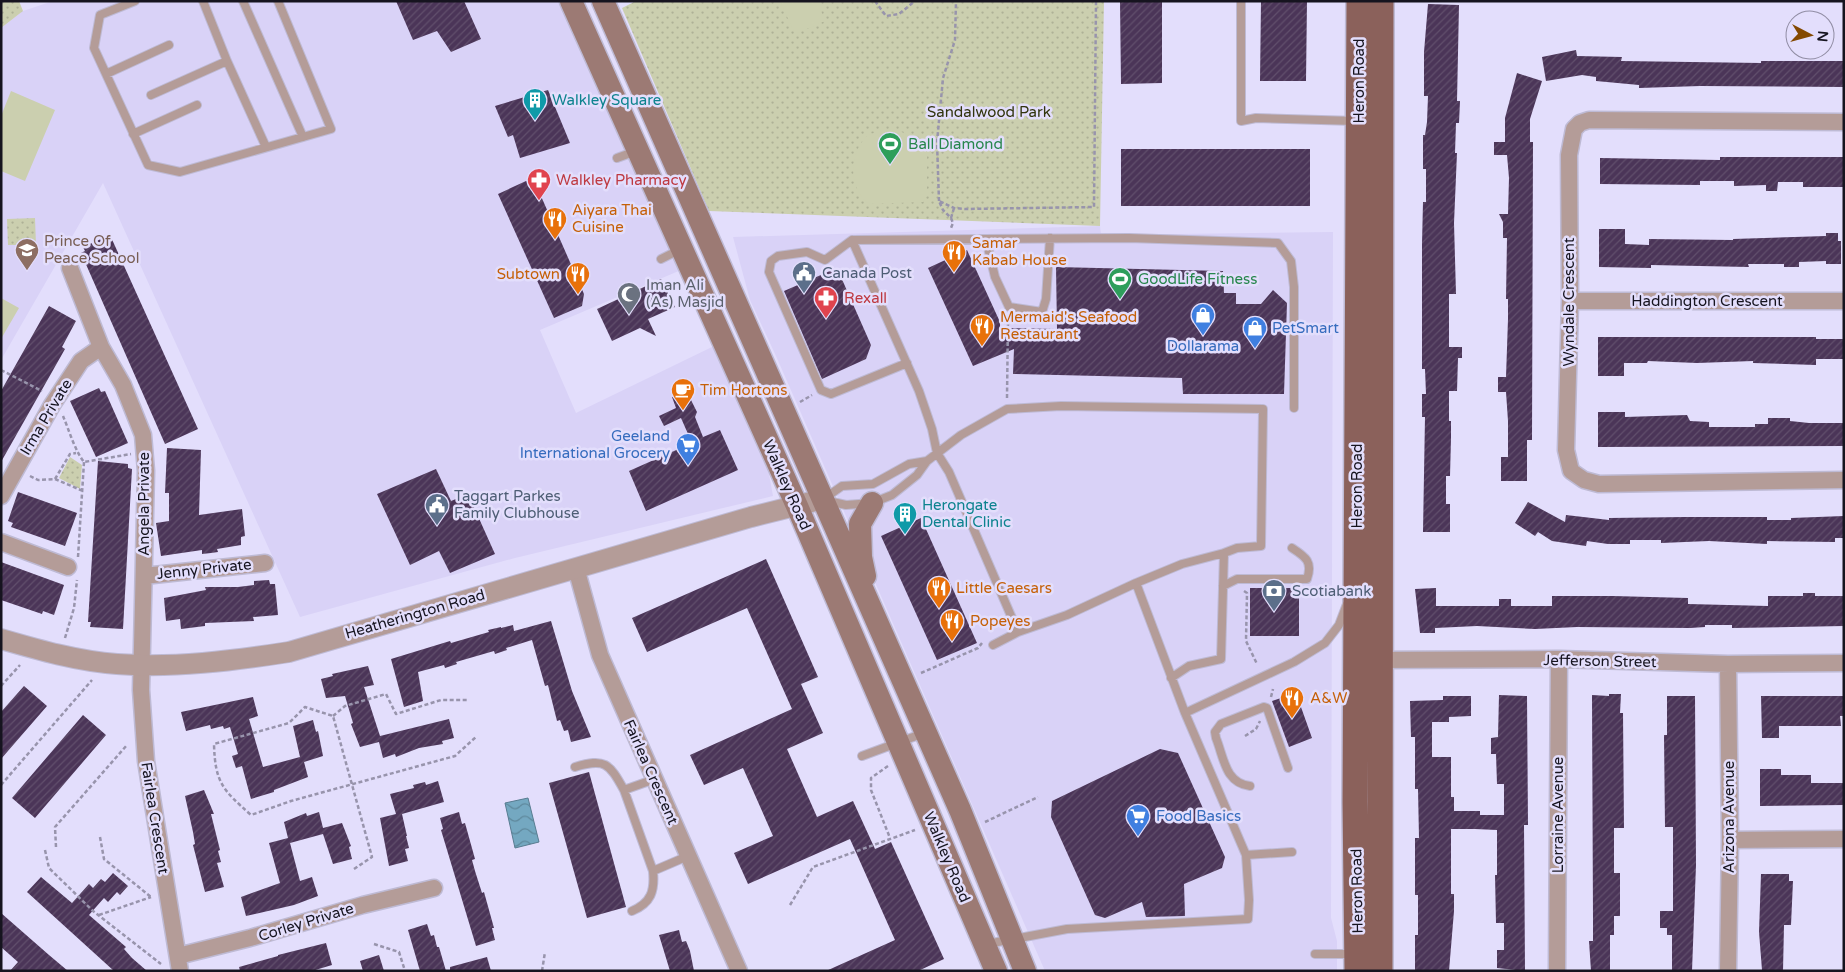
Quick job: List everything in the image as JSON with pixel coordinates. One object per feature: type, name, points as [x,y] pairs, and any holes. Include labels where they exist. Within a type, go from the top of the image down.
[{"type":"main road","name":"Walkley Road","points":[[571,1],[684,248],[797,506],[996,971]]},
{"type":"main road","name":"Walkley Road","points":[[603,1],[926,732],[1025,971]]},
{"type":"main road","name":"Heron Road","points":[[1359,1],[1357,578],[1367,660]]},
{"type":"main road","name":"Heron Road","points":[[1369,959],[1367,660],[1381,528],[1381,1]]},
{"type":"main road","points":[[872,503],[860,524],[859,540],[873,614]]},
{"type":"street","name":"Wyndale Crescent","points":[[1844,122],[1589,120],[1580,123],[1574,129],[1569,155],[1570,301],[1566,450],[1571,471],[1584,480],[1599,484],[1844,480]]},
{"type":"street","name":"Angela Private","points":[[70,268],[101,347],[123,385],[143,435],[144,576],[141,665]]},
{"type":"street","name":"Haddington Crescent","points":[[1570,301],[1844,301]]},
{"type":"street","name":"Irma Private","points":[[1,496],[81,361],[101,347]]},
{"type":"street","name":"Heatherington Road","points":[[1,639],[74,658],[141,665],[235,661],[288,652],[576,568],[823,499]]},
{"type":"street","points":[[1,542],[68,567]]},
{"type":"street","name":"Jenny Private","points":[[144,576],[265,563]]},
{"type":"street","name":"Fairlea Crescent","points":[[576,568],[600,655],[740,971]]},
{"type":"street","name":"Jefferson Street","points":[[1367,660],[1559,659],[1728,664],[1844,663]]},
{"type":"street","name":"Lorraine Avenue","points":[[1557,971],[1559,659]]},
{"type":"street","name":"Arizona Avenue","points":[[1728,664],[1730,840],[1728,971]]},
{"type":"street","name":"Fairlea Crescent","points":[[141,665],[146,761],[179,963]]},
{"type":"street","points":[[1730,840],[1844,839]]},
{"type":"street","name":"Corley Private","points":[[179,963],[250,938],[363,904],[434,888]]},
{"type":"lane","points":[[135,1],[100,15],[94,48],[148,166],[180,172],[331,129],[278,1]]},
{"type":"lane","points":[[203,1],[227,61],[266,147]]},
{"type":"lane","points":[[243,1],[302,137]]},
{"type":"lane","points":[[1241,1],[1241,121],[1256,118],[1359,122]]},
{"type":"lane","points":[[106,74],[169,45]]},
{"type":"lane","points":[[151,95],[227,61]]},
{"type":"lane","points":[[133,134],[197,105]]},
{"type":"lane","points":[[617,158],[639,150]]},
{"type":"lane","points":[[986,239],[995,277],[1009,307],[1042,312],[1046,300],[1050,238]]},
{"type":"lane","points":[[907,363],[831,394],[821,390],[769,272],[771,261],[778,256],[807,252],[826,260],[852,240],[1129,238],[1278,243],[1292,261],[1294,408]]},
{"type":"lane","points":[[852,240],[907,363],[932,429],[937,453],[949,472],[1018,632]]},
{"type":"lane","points":[[661,259],[684,248]]},
{"type":"lane","points":[[823,499],[846,506],[872,503],[892,495],[917,475],[927,461],[937,453],[966,432],[1008,409],[1061,406],[1263,409],[1261,546],[1237,548],[1182,564],[1067,615],[1018,632],[993,645]]},
{"type":"lane","points":[[823,499],[842,486],[873,484],[909,464],[927,461]]},
{"type":"lane","points":[[1223,586],[1237,579],[1307,579],[1311,568],[1307,557],[1292,548]]},
{"type":"lane","points":[[1171,678],[1189,666],[1221,659],[1224,553]]},
{"type":"lane","points":[[1185,713],[1294,662],[1325,643],[1333,635],[1357,578]]},
{"type":"lane","points":[[985,944],[1067,928],[1248,919],[1249,900],[1246,855],[1185,713],[1136,584]]},
{"type":"lane","points":[[1250,786],[1239,784],[1231,778],[1216,738],[1215,732],[1221,724],[1264,707],[1267,708],[1288,768]]},
{"type":"lane","points":[[862,756],[926,732]]},
{"type":"lane","points":[[575,767],[595,761],[606,765],[615,774],[624,790],[653,871],[654,886],[650,899],[632,911]]},
{"type":"lane","points":[[624,790],[655,780]]},
{"type":"lane","points":[[1246,855],[1292,852]]},
{"type":"lane","points":[[653,871],[688,856]]},
{"type":"lane","points":[[1315,954],[1369,959]]},
{"type":"path","points":[[875,1],[886,16],[899,14],[915,1]]},
{"type":"path","points":[[954,208],[951,218],[943,210],[939,201],[937,142],[943,78],[955,40],[956,1]]},
{"type":"path","points":[[939,201],[954,208],[1094,207],[1096,1]]},
{"type":"path","points":[[1008,409],[1006,386],[1009,307]]},
{"type":"path","points":[[1,370],[55,402],[75,442],[76,453],[84,462],[83,491],[56,479],[38,480],[16,469]]},
{"type":"path","points":[[56,479],[70,454],[76,453]]},
{"type":"path","points":[[84,462],[144,453]]},
{"type":"path","points":[[1237,588],[1247,593],[1246,641],[1257,664]]},
{"type":"path","points":[[921,673],[978,648],[982,643]]},
{"type":"path","points":[[1,686],[20,665]]},
{"type":"path","points":[[1,785],[92,680]]},
{"type":"path","points":[[333,716],[345,706],[386,694],[396,714],[442,700],[468,700]]},
{"type":"path","points":[[333,716],[305,707],[289,723],[214,744],[214,766],[224,792],[252,816],[291,801],[455,756],[477,736]]},
{"type":"path","points":[[333,716],[372,857],[354,869]]},
{"type":"path","points":[[56,847],[54,827],[127,745]]},
{"type":"path","points":[[889,765],[871,778],[871,790],[890,839]]},
{"type":"path","points":[[981,817],[984,823],[1038,797]]},
{"type":"path","points":[[790,905],[813,868],[919,828]]},
{"type":"path","points":[[98,916],[151,897],[104,859],[100,837]]},
{"type":"path","points":[[45,850],[50,868],[98,916],[161,964]]},
{"type":"path","points":[[374,944],[399,952],[404,971]]},
{"type":"path","points":[[542,971],[545,952]]},
{"type":"shaded area","points":[[53,1],[565,1],[681,270],[540,330],[576,413],[714,346],[769,474],[773,496],[515,558],[300,617],[103,183],[1,360],[1,28],[23,11]]},
{"type":"shaded area","points":[[1100,226],[1101,235],[1333,232],[1331,918],[1337,941],[1337,971],[1045,971],[750,300],[733,237]]},
{"type":"green space","points":[[1,1],[19,1],[23,11],[1,28]]},
{"type":"green space","name":"Sandalwood Park","points":[[636,1],[1104,1],[1100,226],[709,211],[622,8]]},
{"type":"green space","points":[[780,1],[817,1],[825,21],[795,34]]},
{"type":"green space","points":[[11,91],[55,110],[25,181],[1,171],[1,116]]},
{"type":"green space","name":"Ball Diamond","points":[[884,130],[900,131],[927,146],[927,196],[923,202],[869,204],[862,197],[853,172],[856,153],[866,137]]},
{"type":"green space","points":[[35,218],[36,245],[8,245],[7,219]]},
{"type":"green space","points":[[1,298],[19,308],[1,339]]},
{"type":"green space","points":[[70,457],[82,465],[80,489],[59,478]]},
{"type":"water","points":[[528,798],[539,842],[515,848],[505,803]]},
{"type":"building","points":[[396,1],[464,1],[481,39],[451,52],[437,31],[413,40]]},
{"type":"building","points":[[1120,1],[1162,1],[1162,83],[1121,84]]},
{"type":"building","points":[[1261,1],[1307,1],[1306,81],[1260,81]]},
{"type":"building","points":[[1428,4],[1459,5],[1457,101],[1460,101],[1459,123],[1456,123],[1455,153],[1457,153],[1454,223],[1456,294],[1449,294],[1449,347],[1462,347],[1462,358],[1458,358],[1457,391],[1449,391],[1449,421],[1451,421],[1450,476],[1446,476],[1446,504],[1450,504],[1450,532],[1423,532],[1425,417],[1422,417],[1422,394],[1426,394],[1425,369],[1422,369],[1422,244],[1423,202],[1426,202],[1426,169],[1423,169],[1423,135],[1425,135],[1427,122],[1428,96],[1424,96],[1424,52]]},
{"type":"building","points":[[1576,50],[1577,56],[1622,57],[1621,61],[1761,63],[1761,61],[1844,61],[1844,87],[1700,86],[1639,88],[1639,85],[1596,81],[1596,77],[1582,75],[1546,81],[1542,57]]},
{"type":"building","points":[[1517,73],[1542,81],[1530,119],[1530,142],[1533,142],[1532,440],[1527,440],[1527,481],[1501,481],[1501,457],[1508,457],[1508,421],[1506,392],[1498,392],[1498,377],[1506,377],[1508,299],[1506,299],[1507,238],[1503,238],[1503,222],[1499,214],[1508,214],[1509,178],[1507,155],[1494,155],[1494,142],[1505,142],[1505,118]]},
{"type":"building","name":"Walkley Square","points":[[548,90],[570,143],[520,158],[513,135],[508,137],[495,106]]},
{"type":"building","points":[[1121,149],[1310,149],[1310,206],[1121,206]]},
{"type":"building","points":[[1720,157],[1843,157],[1843,187],[1803,187],[1803,182],[1778,182],[1777,191],[1766,191],[1766,185],[1734,186],[1734,181],[1700,181],[1700,185],[1600,184],[1600,158],[1720,160]]},
{"type":"building","points":[[526,181],[537,187],[584,294],[582,306],[554,318],[498,194]]},
{"type":"building","points":[[1599,229],[1625,229],[1625,244],[1649,245],[1649,239],[1733,240],[1826,236],[1826,233],[1838,233],[1838,241],[1841,241],[1841,264],[1826,264],[1826,261],[1799,262],[1799,267],[1784,267],[1784,264],[1748,264],[1749,267],[1651,265],[1651,268],[1599,267]]},
{"type":"building","points":[[110,235],[198,429],[165,444],[81,253],[85,251],[83,247]]},
{"type":"building","points":[[967,250],[1000,322],[1000,328],[1057,329],[1056,267],[1223,271],[1224,293],[1236,293],[1236,304],[1261,304],[1273,290],[1287,303],[1284,394],[1183,394],[1182,378],[1013,374],[1014,349],[973,366],[928,268]]},
{"type":"building","name":"Rexall","points":[[837,268],[871,345],[866,359],[822,379],[784,291]]},
{"type":"building","name":"Iman Ali (As) Masjid","points":[[661,279],[675,307],[648,319],[656,336],[640,328],[612,341],[597,309]]},
{"type":"building","points":[[49,306],[76,321],[62,347],[65,349],[1,462],[1,391]]},
{"type":"building","points":[[1598,337],[1816,337],[1816,339],[1844,339],[1844,359],[1816,359],[1816,365],[1753,363],[1753,361],[1697,363],[1648,361],[1647,363],[1624,363],[1624,376],[1598,376]]},
{"type":"building","points":[[99,388],[101,392],[105,391],[128,443],[96,457],[70,401]]},
{"type":"building","name":"Geeland International Grocery","points":[[684,392],[686,398],[691,400],[697,412],[695,417],[703,437],[720,430],[738,470],[646,511],[629,471],[692,443],[681,418],[664,426],[659,416],[676,408],[672,397]]},
{"type":"building","points":[[1598,412],[1625,412],[1625,417],[1687,415],[1690,421],[1709,422],[1709,427],[1755,427],[1755,424],[1768,424],[1768,418],[1790,418],[1790,421],[1809,423],[1844,423],[1844,446],[1598,447]]},
{"type":"building","points":[[167,448],[201,450],[199,515],[242,509],[245,536],[241,537],[241,545],[217,549],[218,552],[211,553],[202,554],[202,550],[161,556],[156,523],[169,521],[169,493],[165,493]]},
{"type":"building","points":[[98,461],[128,464],[128,468],[132,469],[123,629],[90,627],[91,622],[88,622]]},
{"type":"building","name":"Taggart Parkes Family Clubhouse","points":[[436,469],[451,501],[468,494],[495,554],[450,573],[439,551],[410,565],[377,494]]},
{"type":"building","points":[[18,492],[77,513],[65,546],[11,527],[13,523],[8,521]]},
{"type":"building","points":[[1528,502],[1565,522],[1566,515],[1609,520],[1609,518],[1767,517],[1767,520],[1791,520],[1791,518],[1844,516],[1844,538],[1835,538],[1835,542],[1767,541],[1767,544],[1709,541],[1661,543],[1661,540],[1630,540],[1630,544],[1608,544],[1587,541],[1586,546],[1552,541],[1538,532],[1535,536],[1515,523]]},
{"type":"building","points":[[921,518],[977,643],[937,660],[881,536]]},
{"type":"building","points":[[766,559],[818,677],[801,684],[823,733],[787,749],[817,817],[853,801],[875,849],[891,842],[944,959],[918,971],[826,971],[895,940],[850,839],[748,884],[734,853],[773,836],[743,768],[704,785],[690,755],[792,709],[747,608],[647,652],[632,618]]},
{"type":"building","points":[[1,562],[64,585],[54,615],[43,611],[42,614],[1,600]]},
{"type":"building","points":[[269,580],[270,584],[275,584],[278,615],[253,617],[254,621],[205,623],[205,626],[181,629],[180,619],[166,621],[164,598],[206,590],[205,587],[238,587],[254,585],[254,581]]},
{"type":"building","name":"Scotiabank","points":[[1250,588],[1299,588],[1299,636],[1250,636]]},
{"type":"building","points":[[1436,588],[1436,606],[1499,606],[1499,599],[1511,599],[1511,606],[1552,606],[1552,596],[1613,596],[1688,598],[1688,604],[1768,606],[1768,596],[1803,596],[1803,593],[1815,593],[1815,596],[1844,596],[1844,626],[1732,628],[1732,625],[1705,625],[1705,627],[1690,628],[1577,627],[1535,629],[1477,626],[1435,628],[1435,633],[1420,633],[1415,589]]},
{"type":"building","points":[[551,621],[572,691],[591,737],[571,742],[568,730],[564,731],[560,720],[557,721],[548,685],[545,686],[532,640],[506,648],[507,650],[495,654],[494,651],[456,662],[457,664],[445,668],[444,665],[418,672],[423,701],[404,707],[391,659],[450,641],[451,643],[489,632],[488,630],[513,625],[514,631]]},
{"type":"building","points":[[368,666],[374,685],[364,687],[380,736],[449,719],[454,738],[442,741],[443,744],[419,748],[396,757],[395,754],[383,758],[379,742],[360,747],[351,724],[353,723],[345,696],[326,698],[321,679],[333,676],[332,674]]},
{"type":"building","points":[[24,686],[47,706],[1,759],[1,712]]},
{"type":"building","name":"A&W","points":[[1296,693],[1312,738],[1289,747],[1272,701]]},
{"type":"building","points":[[1609,694],[1621,694],[1620,713],[1623,713],[1624,828],[1614,828],[1614,873],[1620,873],[1620,916],[1614,916],[1614,935],[1610,935],[1610,971],[1591,971],[1589,941],[1593,941],[1592,695],[1609,696]]},
{"type":"building","points":[[1499,695],[1527,696],[1528,825],[1524,825],[1525,971],[1497,968],[1497,950],[1504,950],[1504,923],[1496,923],[1495,875],[1497,875],[1497,830],[1451,829],[1451,894],[1454,894],[1454,911],[1449,971],[1415,971],[1415,935],[1418,935],[1418,895],[1415,895],[1415,838],[1419,838],[1418,789],[1415,789],[1415,737],[1411,737],[1410,701],[1443,700],[1443,696],[1471,696],[1471,716],[1449,717],[1449,722],[1432,722],[1432,757],[1451,757],[1451,797],[1454,797],[1454,811],[1480,811],[1480,815],[1504,815],[1504,784],[1497,784],[1496,754],[1491,754],[1491,738],[1498,737]]},
{"type":"building","points":[[1667,696],[1695,696],[1696,865],[1692,971],[1672,971],[1672,935],[1667,935],[1667,928],[1660,928],[1660,911],[1673,911],[1673,827],[1665,827],[1664,735],[1667,735]]},
{"type":"building","points":[[1761,696],[1844,696],[1844,716],[1840,716],[1841,726],[1779,726],[1779,738],[1762,738]]},
{"type":"building","points":[[253,697],[258,716],[249,719],[263,767],[300,757],[293,726],[313,720],[316,732],[318,731],[323,756],[304,762],[308,777],[274,790],[274,792],[251,799],[242,766],[236,768],[232,756],[238,754],[230,727],[224,729],[223,726],[211,729],[210,725],[186,731],[181,712]]},
{"type":"building","points":[[83,715],[106,735],[35,818],[12,798]]},
{"type":"building","name":"Food Basics","points":[[1160,749],[1178,753],[1225,857],[1222,868],[1184,884],[1185,916],[1146,917],[1142,902],[1105,918],[1095,915],[1051,817],[1052,801]]},
{"type":"building","points":[[1760,769],[1781,769],[1781,775],[1811,775],[1811,783],[1844,783],[1844,805],[1760,806]]},
{"type":"building","points":[[589,772],[626,907],[587,918],[549,783]]},
{"type":"building","points":[[438,781],[444,802],[402,814],[409,848],[405,849],[408,861],[389,866],[380,818],[396,814],[390,794],[414,788],[413,785],[425,782],[426,785]]},
{"type":"building","points":[[204,790],[214,814],[211,814],[221,862],[217,863],[224,887],[205,892],[193,845],[195,844],[185,796]]},
{"type":"building","points":[[319,812],[323,828],[342,823],[351,846],[349,847],[352,859],[333,864],[323,834],[290,843],[300,881],[312,877],[318,896],[294,905],[246,916],[241,897],[280,883],[269,843],[288,838],[284,822],[306,813],[307,816]]},
{"type":"building","points":[[459,812],[462,824],[465,823],[475,859],[472,860],[475,871],[482,893],[484,892],[494,928],[492,928],[495,940],[476,946],[441,830],[443,829],[440,818]]},
{"type":"building","points":[[113,873],[128,886],[120,895],[117,892],[108,902],[104,898],[89,915],[126,947],[124,949],[147,971],[114,971],[27,892],[41,877],[72,903],[89,884],[93,888],[101,879],[105,882]]},
{"type":"building","points":[[1761,874],[1789,874],[1789,881],[1793,881],[1791,925],[1784,925],[1783,971],[1762,970],[1759,932]]},
{"type":"building","points":[[1,913],[68,971],[10,971],[18,962],[1,947]]},
{"type":"building","points":[[427,924],[431,936],[434,935],[437,947],[439,947],[446,971],[420,971],[408,930]]},
{"type":"building","points":[[679,930],[682,942],[686,941],[690,951],[694,971],[670,971],[659,935]]},
{"type":"building","points":[[326,943],[332,965],[312,971],[240,971],[239,967]]},
{"type":"building","points":[[379,955],[384,971],[363,971],[360,961]]},
{"type":"building","points":[[487,957],[491,971],[450,971],[450,967]]},
{"type":"place","name":"Walkley Square","points":[[535,121]]},
{"type":"place","name":"Ball Diamond","points":[[890,165]]},
{"type":"place","name":"Walkley Pharmacy","points":[[539,201]]},
{"type":"place","name":"Aiyara Thai Cuisine","points":[[555,240]]},
{"type":"place","name":"Prince Of Peace School","points":[[27,271]]},
{"type":"place","name":"Samar Kabab House","points":[[954,273]]},
{"type":"place","name":"Canada Post","points":[[804,294]]},
{"type":"place","name":"Subtown","points":[[578,295]]},
{"type":"place","name":"GoodLife Fitness","points":[[1120,300]]},
{"type":"place","name":"Iman Ali (As) Masjid","points":[[629,315]]},
{"type":"place","name":"Rexall","points":[[826,319]]},
{"type":"place","name":"Dollarama","points":[[1203,336]]},
{"type":"place","name":"Mermaid's Seafood Restaurant","points":[[982,347]]},
{"type":"place","name":"PetSmart","points":[[1255,349]]},
{"type":"place","name":"Tim Hortons","points":[[683,411]]},
{"type":"place","name":"Geeland International Grocery","points":[[688,466]]},
{"type":"place","name":"Taggart Parkes Family Clubhouse","points":[[437,526]]},
{"type":"place","name":"Herongate Dental Clinic","points":[[905,535]]},
{"type":"place","name":"Little Caesars","points":[[939,609]]},
{"type":"place","name":"Scotiabank","points":[[1274,612]]},
{"type":"place","name":"Popeyes","points":[[952,642]]},
{"type":"place","name":"A&W","points":[[1292,719]]},
{"type":"place","name":"Food Basics","points":[[1138,837]]}]
